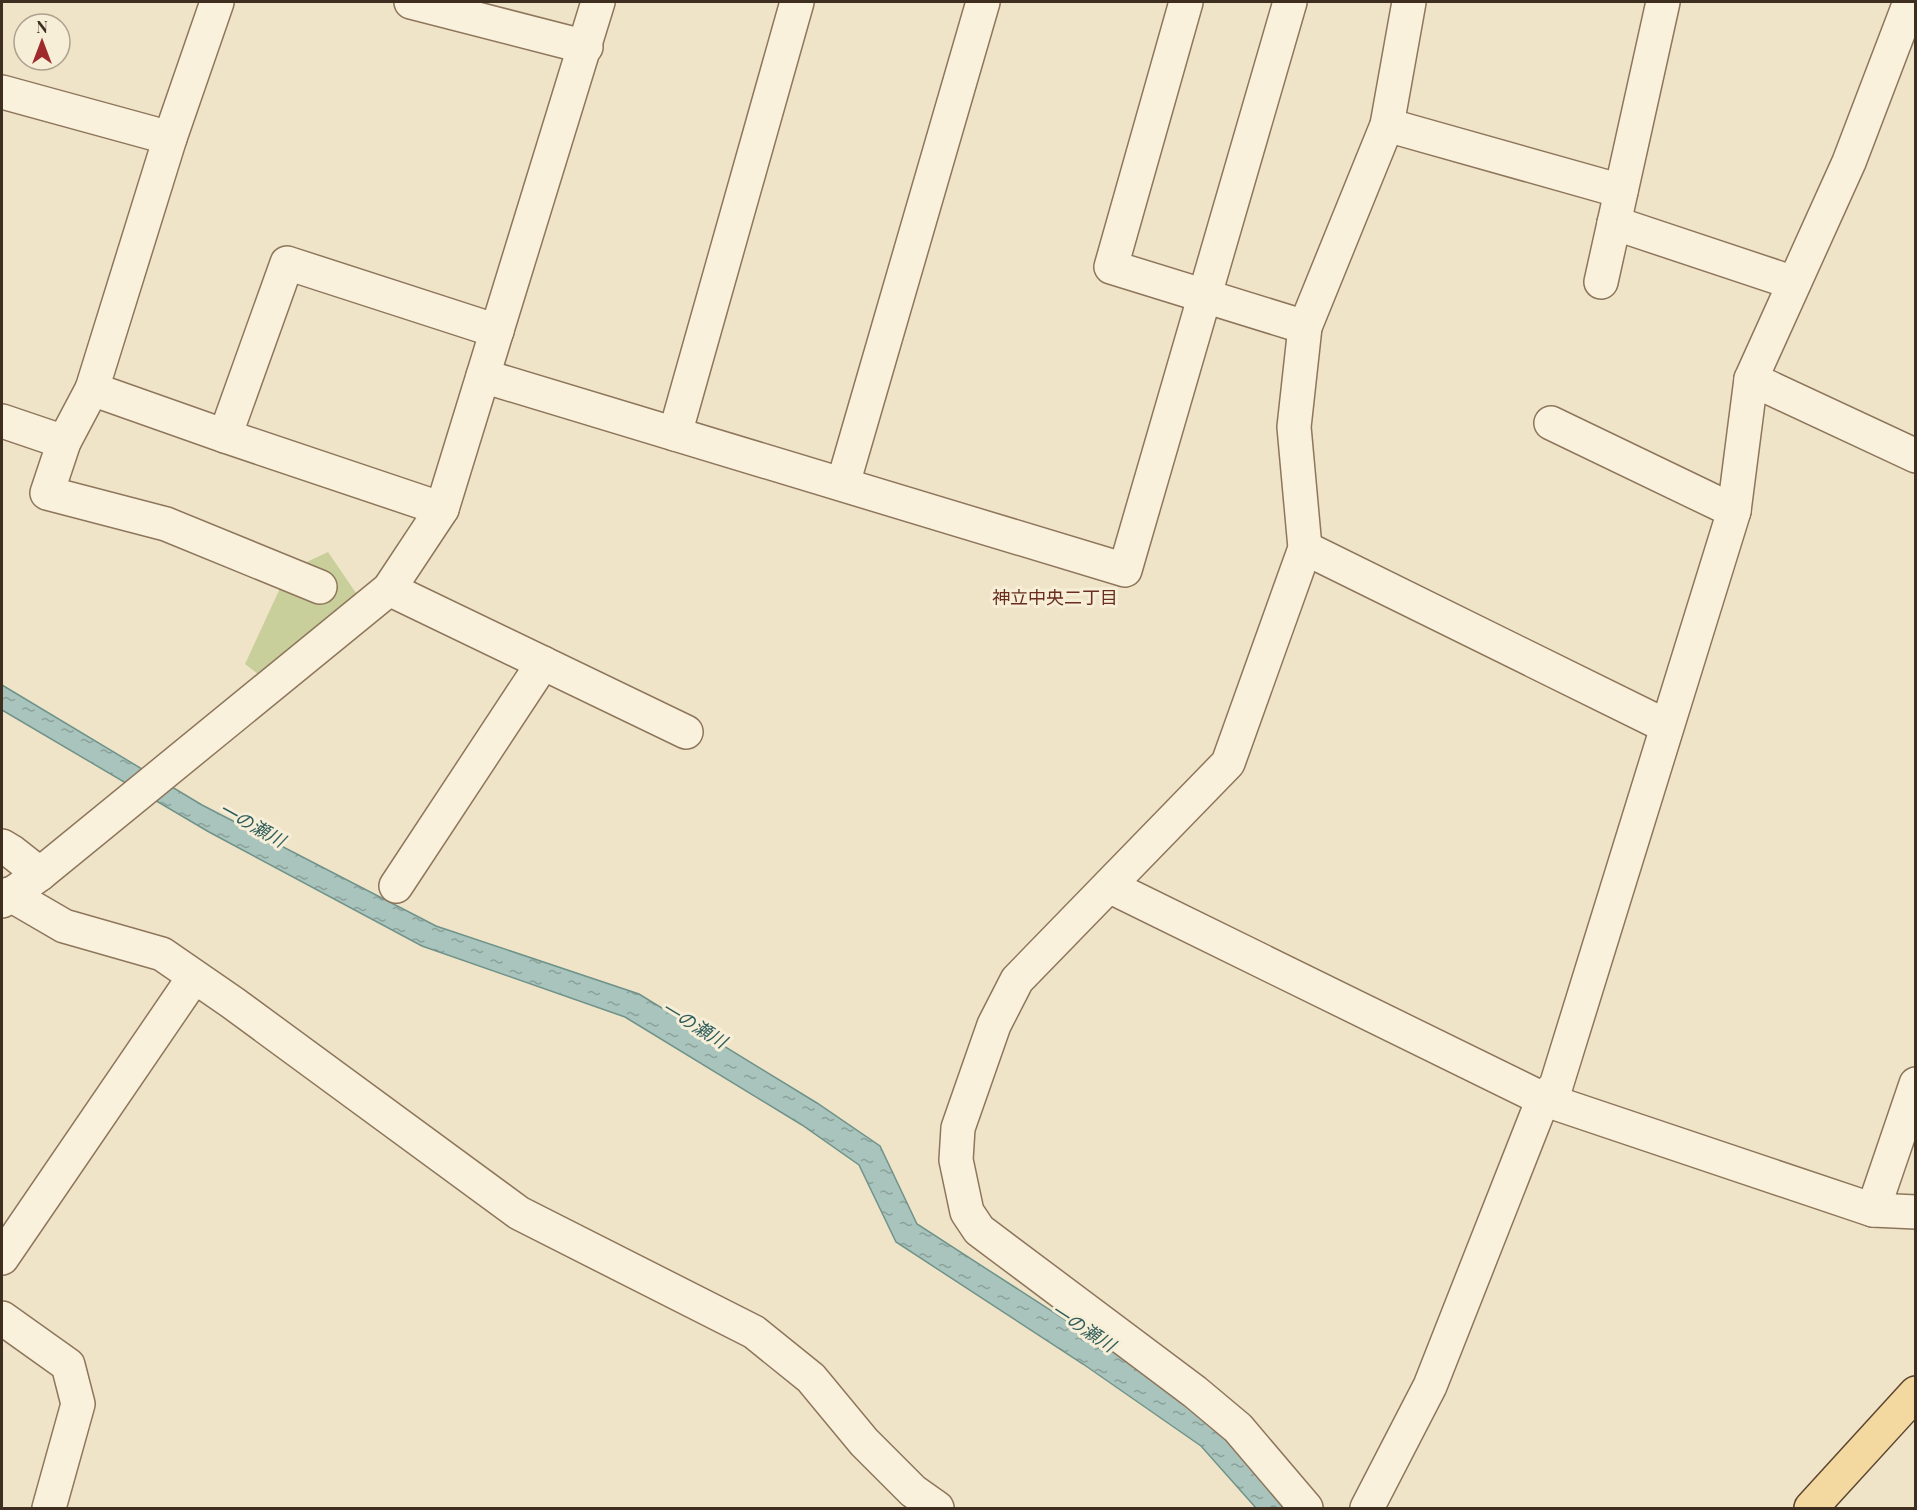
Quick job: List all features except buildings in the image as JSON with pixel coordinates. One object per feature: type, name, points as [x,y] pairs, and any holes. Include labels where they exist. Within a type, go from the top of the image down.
[{"type":"main road","points":[[1811,1509],[1916,1393]]},
{"type":"street","points":[[217,2],[170,138],[92,389],[64,442],[47,493],[166,524],[320,587]]},
{"type":"street","points":[[411,2],[586,46]]},
{"type":"street","points":[[5,898],[40,874],[389,590],[442,509],[598,2]]},
{"type":"street","points":[[675,434],[798,2]]},
{"type":"street","points":[[843,484],[983,2]]},
{"type":"street","points":[[1186,2],[1111,267],[1305,327]]},
{"type":"street","points":[[483,376],[1125,570],[1290,2]]},
{"type":"street","points":[[1306,1509],[1238,1428],[1195,1392],[980,1230],[967,1212],[956,1161],[958,1128],[994,1025],[1017,980],[1228,763],[1305,548],[1294,428],[1305,327],[1387,125],[1409,2]]},
{"type":"street","points":[[1601,282],[1663,2]]},
{"type":"street","points":[[1367,1509],[1430,1386],[1543,1099],[1556,1086],[1734,511],[1751,379],[1849,162],[1910,2]]},
{"type":"street","points":[[2,92],[170,138]]},
{"type":"street","points":[[1387,125],[1621,191]]},
{"type":"street","points":[[1614,223],[1794,283]]},
{"type":"street","points":[[225,436],[287,263],[497,331]]},
{"type":"street","points":[[1751,379],[1916,456]]},
{"type":"street","points":[[92,389],[442,509]]},
{"type":"street","points":[[2,421],[64,442]]},
{"type":"street","points":[[1551,423],[1734,511]]},
{"type":"street","points":[[1305,548],[1666,726]]},
{"type":"street","points":[[389,590],[686,732]]},
{"type":"street","points":[[396,886],[543,663]]},
{"type":"street","points":[[2,846],[40,874]]},
{"type":"street","points":[[1109,886],[1543,1099],[1873,1210],[1916,1212]]},
{"type":"street","points":[[5,898],[64,926],[162,954],[233,1003],[519,1213],[754,1332],[811,1378],[864,1442],[913,1491],[937,1509]]},
{"type":"street","points":[[2,1258],[194,977]]},
{"type":"street","points":[[1873,1210],[1916,1084]]},
{"type":"street","points":[[2,1318],[68,1365],[78,1404],[49,1509]]},
{"type":"green space","points":[[328,552],[356,593],[376,592],[267,681],[245,664],[288,571]]},
{"type":"water","name":"一の瀬川","points":[[2,685],[202,805],[436,926],[639,994],[817,1103],[880,1146],[917,1224],[1095,1339],[1220,1425],[1294,1508],[1256,1508],[1201,1446],[1083,1364],[896,1242],[859,1165],[802,1125],[625,1017],[422,946],[209,832],[2,710]]},
{"type":"district","name":"神立中央二丁目","points":[[1055,598]]}]
